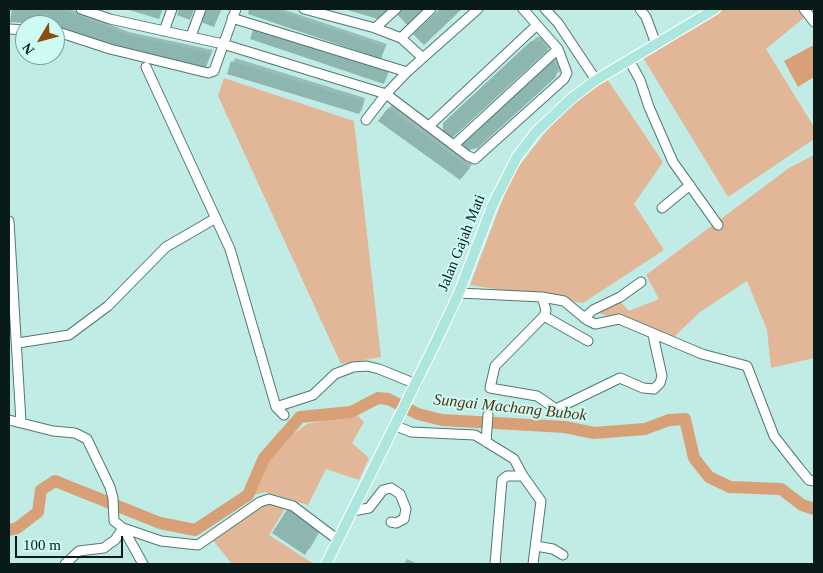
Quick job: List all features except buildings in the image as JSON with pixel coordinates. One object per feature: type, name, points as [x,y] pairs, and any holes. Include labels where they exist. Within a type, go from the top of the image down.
[{"type":"main road","name":"Jalan Gajah Mati","points":[[326,564],[410,397],[459,292],[493,204],[518,157],[554,114],[596,80],[716,9]]},
{"type":"street","points":[[81,9],[110,19],[222,44],[386,94],[468,156],[476,159],[564,79],[567,68],[558,49],[523,9]]},
{"type":"street","points":[[164,31],[172,9]]},
{"type":"street","points":[[191,36],[201,9]]},
{"type":"street","points":[[304,9],[375,28],[401,38],[423,58]]},
{"type":"street","points":[[375,28],[396,9]]},
{"type":"street","points":[[401,38],[431,9]]},
{"type":"street","points":[[366,120],[386,94],[407,72],[478,9]]},
{"type":"street","points":[[545,9],[558,23],[596,80]]},
{"type":"street","points":[[640,9],[646,16],[656,44]]},
{"type":"street","points":[[804,9],[814,22]]},
{"type":"street","points":[[65,34],[110,49],[208,73],[214,71],[234,13],[407,72]]},
{"type":"street","points":[[429,126],[537,25]]},
{"type":"street","points":[[454,145],[558,49]]},
{"type":"street","points":[[629,60],[640,80],[672,162],[718,225]]},
{"type":"street","points":[[146,67],[230,249],[276,407],[284,415]]},
{"type":"street","points":[[662,208],[690,185]]},
{"type":"street","points":[[18,343],[69,335],[108,306],[166,247],[216,218]]},
{"type":"street","points":[[9,221],[18,343],[21,422]]},
{"type":"street","points":[[584,318],[593,310],[620,297],[641,282]]},
{"type":"street","points":[[459,292],[542,297],[564,301],[584,318],[595,324],[619,319],[702,354],[748,366],[774,436],[799,468],[810,480],[814,481]]},
{"type":"street","points":[[542,297],[546,310],[544,316],[495,366],[490,388],[537,396],[556,409],[620,378],[643,388],[658,387],[662,376],[653,334]]},
{"type":"street","points":[[544,316],[588,341]]},
{"type":"street","points":[[276,407],[313,396],[335,374],[353,367],[367,366],[379,369],[416,384]]},
{"type":"street","points":[[486,442],[488,415]]},
{"type":"street","points":[[9,420],[53,431],[75,432],[87,439],[113,498],[113,515],[117,525],[122,528],[161,541],[198,545],[260,502],[269,499],[293,506],[338,540]]},
{"type":"street","points":[[398,422],[411,432],[476,435],[514,459],[523,476],[541,501],[533,564]]},
{"type":"street","points":[[495,564],[502,480],[507,476],[523,476]]},
{"type":"street","points":[[353,511],[369,508],[383,490],[391,488],[400,494],[406,509],[404,519],[396,524],[391,522]]},
{"type":"street","points":[[65,564],[78,551],[104,548],[116,540],[122,528]]},
{"type":"street","points":[[122,528],[143,564]]},
{"type":"street","points":[[536,546],[553,549],[563,555]]},
{"type":"shaded area","points":[[725,9],[799,9],[805,17],[766,49],[814,127],[814,139],[728,197],[642,56]]},
{"type":"shaded area","points":[[814,45],[814,77],[798,87],[784,61]]},
{"type":"shaded area","points":[[224,78],[354,121],[381,357],[341,364],[218,96]]},
{"type":"shaded area","points":[[607,79],[663,162],[634,204],[664,250],[583,303],[470,285],[512,175],[549,128],[579,99]]},
{"type":"shaded area","points":[[814,155],[814,358],[771,368],[767,330],[747,281],[700,312],[674,337],[589,310],[614,295],[629,311],[659,299],[646,275],[789,168]]},
{"type":"shaded area","points":[[356,414],[364,422],[352,443],[369,458],[359,480],[326,469],[308,505],[265,492],[253,495],[269,459],[293,434],[307,424]]},
{"type":"shaded area","points":[[268,503],[286,507],[269,535],[314,564],[232,564],[212,539]]},
{"type":"waterway","points":[[809,9],[814,15]]},
{"type":"waterway","name":"Sungai Machang Bubok","points":[[9,530],[17,528],[38,512],[41,490],[55,481],[160,523],[195,530],[248,495],[264,458],[300,417],[351,412],[378,398],[388,399],[418,414],[442,420],[565,427],[594,433],[645,429],[669,420],[685,419],[694,458],[709,477],[730,487],[781,489],[802,505],[814,509]]}]
